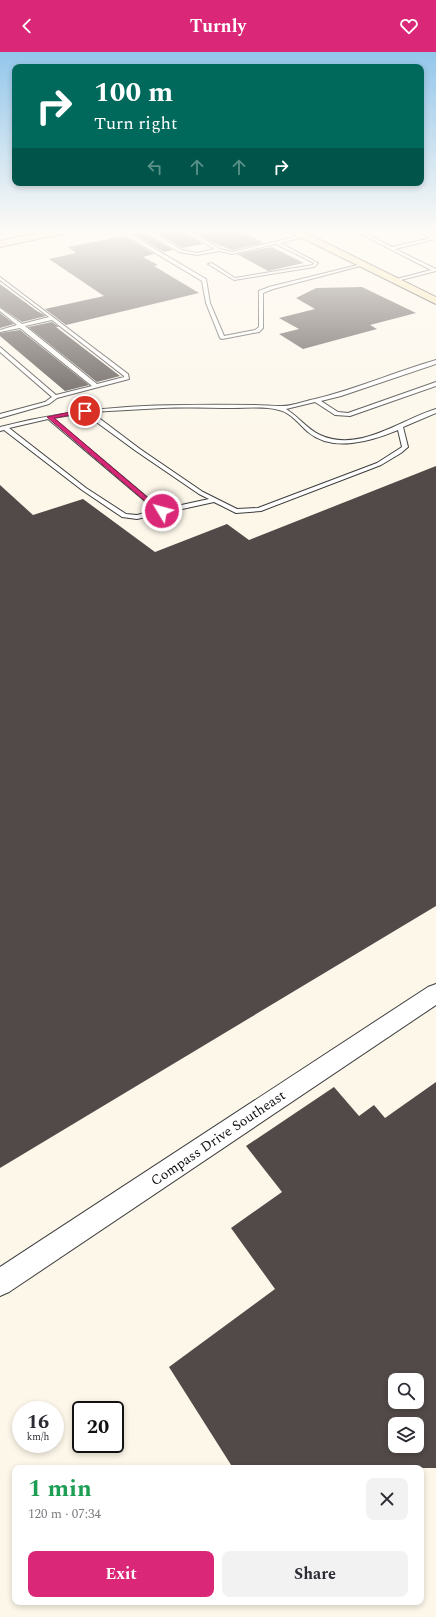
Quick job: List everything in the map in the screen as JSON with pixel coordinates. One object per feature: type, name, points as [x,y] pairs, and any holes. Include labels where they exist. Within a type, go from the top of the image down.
[{"type":"street","name":"Compass Drive Southeast","points":[[0,1283],[436,993]]},
{"type":"lane","points":[[0,416],[47,403],[55,397],[127,378],[126,375],[33,303]]},
{"type":"lane","points":[[208,303],[222,338],[257,331],[261,327],[261,303]]},
{"type":"lane","points":[[0,309],[97,387]]},
{"type":"lane","points":[[0,331],[53,318]]},
{"type":"lane","points":[[0,349],[55,397]]},
{"type":"lane","points":[[2,429],[50,417],[100,408],[176,406],[281,408],[339,395],[436,362]]},
{"type":"lane","points":[[316,400],[337,414],[348,415],[436,384]]},
{"type":"lane","points":[[281,408],[319,436],[338,441],[364,440],[436,410]]},
{"type":"lane","points":[[85,411],[138,450],[201,493],[236,511],[260,510],[379,464],[405,447],[400,426]]},
{"type":"lane","points":[[50,417],[162,511]]},
{"type":"lane","points":[[2,429],[84,489],[124,516],[137,518],[215,500]]},
{"type":"building","points":[[0,303],[26,303],[46,316],[22,322],[0,307]]},
{"type":"building","points":[[72,303],[157,303],[66,325],[45,309]]},
{"type":"building","points":[[305,303],[395,303],[416,313],[370,325],[377,329],[303,349],[279,334],[299,329],[279,318],[315,309]]},
{"type":"building","points":[[0,313],[14,324],[0,328]]},
{"type":"building","points":[[52,322],[59,327],[56,327],[120,376],[97,382],[28,327]]},
{"type":"building","points":[[20,330],[89,385],[65,391],[0,336],[0,333]]},
{"type":"building","points":[[436,466],[436,906],[0,1168],[0,485],[33,515],[83,499],[155,552],[227,524],[249,540]]},
{"type":"building","points":[[436,1082],[436,1468],[424,1468],[424,1465],[231,1465],[169,1367],[275,1289],[231,1228],[282,1192],[246,1146],[334,1087],[359,1116],[374,1105],[385,1118]]},
{"type":"route","points":[[85,411],[50,417],[162,511]]}]
